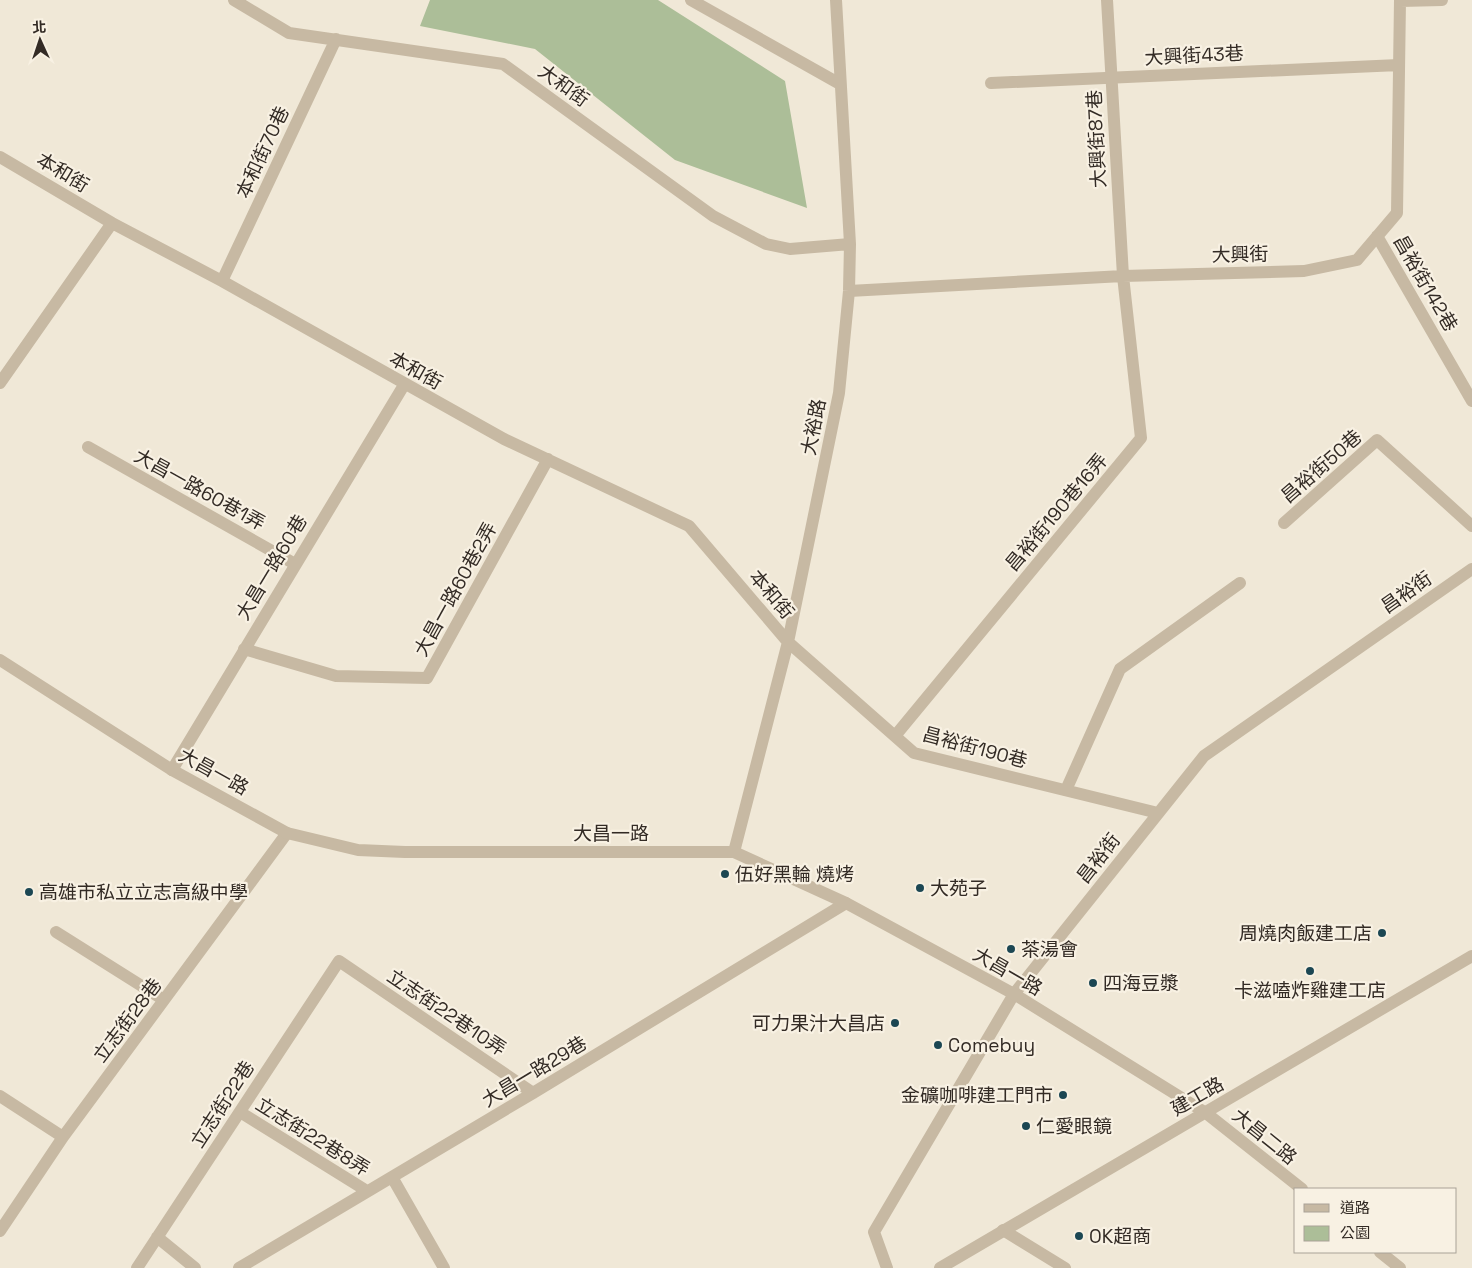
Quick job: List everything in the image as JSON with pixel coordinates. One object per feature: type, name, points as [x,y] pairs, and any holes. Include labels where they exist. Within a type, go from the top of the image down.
[{"type":"street","name":"大和街","points":[[234,0],[289,33],[503,64],[713,216],[766,244],[790,249],[850,244]]},
{"type":"street","points":[[691,0],[840,84]]},
{"type":"street","name":"大裕路","points":[[734,852],[788,642],[839,393],[850,244],[836,0]]},
{"type":"street","name":"大興街87巷","points":[[1107,0],[1123,276]]},
{"type":"street","points":[[1400,1],[1442,0]]},
{"type":"street","name":"大興街","points":[[848,291],[1123,276],[1304,271],[1357,260],[1397,213],[1400,1]]},
{"type":"street","name":"本和街70巷","points":[[222,281],[336,39]]},
{"type":"street","name":"大興街43巷","points":[[990,84],[1399,65]]},
{"type":"street","name":"本和街","points":[[0,157],[112,223],[222,281],[404,385],[504,439],[690,526],[788,642]]},
{"type":"street","points":[[0,383],[112,223]]},
{"type":"street","name":"昌裕街142巷","points":[[1377,236],[1472,401]]},
{"type":"street","name":"昌裕街190巷16弄","points":[[895,736],[1141,438],[1123,276]]},
{"type":"street","name":"大昌一路60巷","points":[[172,770],[404,385]]},
{"type":"street","name":"昌裕街50巷","points":[[1284,524],[1376,440],[1472,526]]},
{"type":"street","name":"大昌一路60巷1弄","points":[[88,447],[295,564]]},
{"type":"street","name":"大昌一路60巷2弄","points":[[244,648],[336,676],[427,678],[548,460]]},
{"type":"street","name":"昌裕街","points":[[887,1268],[874,1232],[1014,994],[1204,756],[1472,569]]},
{"type":"street","points":[[1066,790],[1120,669],[1240,583]]},
{"type":"street","name":"昌裕街190巷","points":[[788,642],[914,753],[1158,813]]},
{"type":"street","name":"大昌一路","points":[[0,660],[172,770],[287,833],[358,850],[734,852],[846,903],[1014,994],[1206,1112]]},
{"type":"street","name":"立志街28巷","points":[[0,1231],[63,1137],[287,833]]},
{"type":"street","name":"大昌一路29巷","points":[[239,1268],[534,1093],[846,903]]},
{"type":"street","points":[[56,932],[164,1000]]},
{"type":"street","name":"建工路","points":[[940,1268],[1472,956]]},
{"type":"street","name":"立志街22巷10弄","points":[[339,961],[534,1093]]},
{"type":"street","name":"立志街22巷","points":[[136,1268],[339,961]]},
{"type":"street","points":[[0,1096],[63,1137]]},
{"type":"street","name":"立志街22巷8弄","points":[[240,1112],[367,1192]]},
{"type":"street","name":"大昌二路","points":[[1206,1112],[1301,1188]]},
{"type":"street","points":[[392,1177],[444,1268]]},
{"type":"street","points":[[1003,1230],[1065,1268]]},
{"type":"street","points":[[157,1237],[195,1268]]},
{"type":"street","points":[[1381,1253],[1400,1268]]},
{"type":"green space","points":[[430,0],[658,0],[785,81],[807,208],[675,160],[535,49],[420,26]]},
{"type":"place","name":"伍好黑輪 燒烤","points":[[725,874]]},
{"type":"place","name":"大苑子","points":[[920,888]]},
{"type":"place","name":"高雄市私立立志高級中學","points":[[29,892]]},
{"type":"place","name":"周燒肉飯建工店","points":[[1382,933]]},
{"type":"place","name":"茶湯會","points":[[1011,949]]},
{"type":"place","name":"卡滋嗑炸雞建工店","points":[[1310,971]]},
{"type":"place","name":"四海豆漿","points":[[1093,983]]},
{"type":"place","name":"可力果汁大昌店","points":[[895,1023]]},
{"type":"place","name":"Comebuy","points":[[938,1045]]},
{"type":"place","name":"金礦咖啡建工門市","points":[[1063,1095]]},
{"type":"place","name":"仁愛眼鏡","points":[[1026,1126]]},
{"type":"place","name":"OK超商","points":[[1079,1236]]}]
